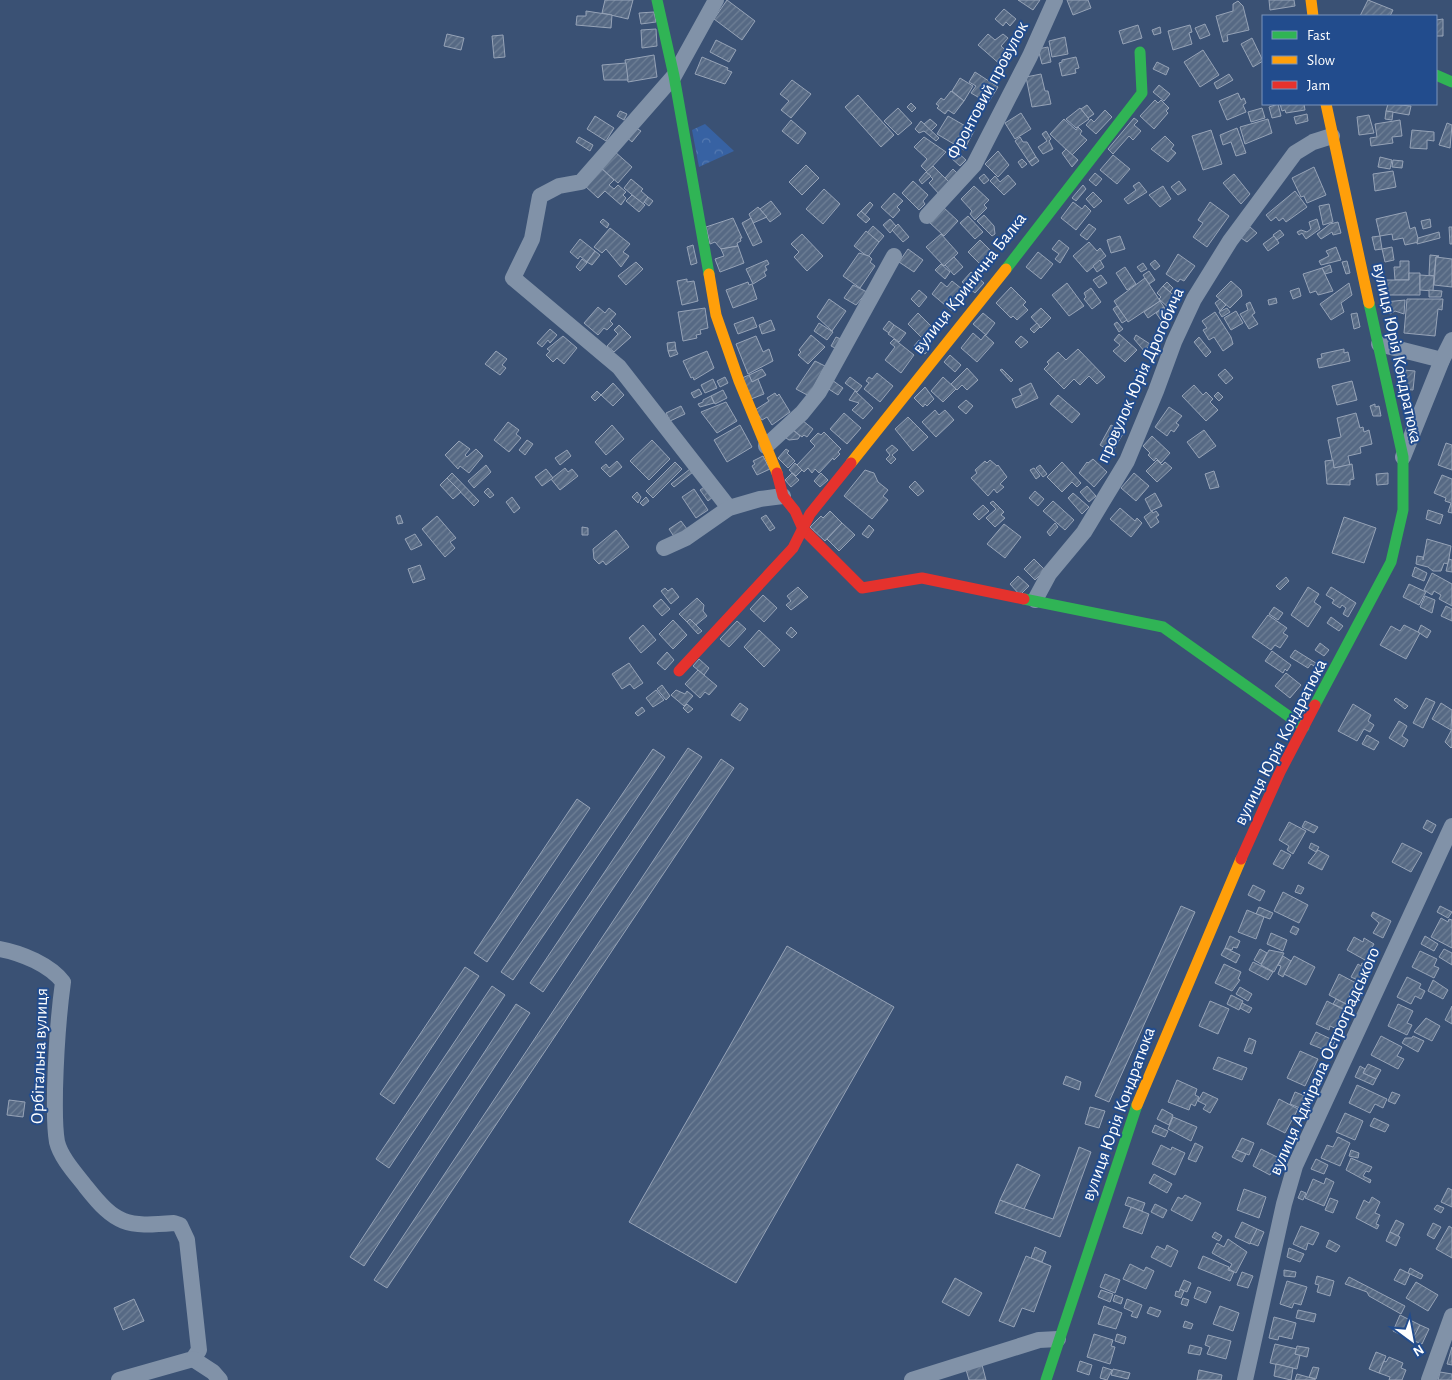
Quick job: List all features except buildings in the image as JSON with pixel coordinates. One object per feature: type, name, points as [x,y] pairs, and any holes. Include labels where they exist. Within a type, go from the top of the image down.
[{"type":"street","points":[[657,0],[674,76],[716,315],[738,381],[776,471],[783,496],[795,511],[802,529],[862,588],[922,578],[1163,627],[1304,727]]},
{"type":"street","points":[[716,0],[674,76],[581,182],[559,186],[540,196],[532,239],[513,278],[619,367],[729,508]]},
{"type":"street","name":"Фронтовий провулок","points":[[927,216],[974,165],[1030,56],[1055,0]]},
{"type":"street","points":[[1310,0],[1313,15]]},
{"type":"street","name":"вулиця Кринична Балка","points":[[679,671],[793,548],[810,514],[1009,265],[1142,93],[1140,52]]},
{"type":"street","points":[[1437,75],[1452,82]]},
{"type":"street","name":"вулиця Юрія Кондратюка","points":[[1046,1380],[1132,1116],[1207,935],[1280,772],[1391,562],[1402,526],[1406,491],[1403,457],[1326,105]]},
{"type":"street","name":"провулок Юрія Дрогобича","points":[[1034,600],[1049,574],[1084,532],[1127,461],[1174,342],[1194,299],[1230,241],[1295,153],[1313,142],[1332,136]]},
{"type":"street","points":[[766,446],[802,413],[819,392],[894,256]]},
{"type":"street","points":[[1403,457],[1452,340]]},
{"type":"street","points":[[1379,344],[1442,360]]},
{"type":"street","points":[[664,548],[686,538],[729,508],[760,499],[783,496]]},
{"type":"street","name":"вулиця Адмірала Остроградського","points":[[1245,1380],[1284,1204],[1295,1166],[1452,826]]},
{"type":"street","name":"Орбітальна вулиця","points":[[0,949],[43,965],[56,973],[63,982],[56,1042],[55,1118],[58,1144],[70,1167],[99,1204],[113,1218],[133,1224],[174,1223],[180,1225],[187,1240],[199,1350],[193,1359]]},
{"type":"street","points":[[1429,1380],[1452,1316]]},
{"type":"street","points":[[912,1380],[1039,1340],[1058,1339]]},
{"type":"street","points":[[119,1380],[193,1359],[213,1372],[220,1380]]},
{"type":"green space","points":[[705,124],[734,151],[699,167],[692,130]]},
{"type":"traffic: fast","points":[[657,0],[674,76],[709,274]]},
{"type":"traffic: fast","points":[[1006,269],[1142,93],[1140,52]]},
{"type":"traffic: fast","points":[[1437,75],[1452,82]]},
{"type":"traffic: fast","points":[[1315,705],[1391,562],[1403,510],[1403,457],[1369,303]]},
{"type":"traffic: fast","points":[[1024,599],[1163,627],[1304,727]]},
{"type":"traffic: fast","points":[[1046,1380],[1137,1105]]},
{"type":"traffic: slow","points":[[1311,0],[1313,15]]},
{"type":"traffic: slow","points":[[1326,105],[1369,303]]},
{"type":"traffic: slow","points":[[851,463],[1006,269]]},
{"type":"traffic: slow","points":[[709,274],[716,315],[739,381],[777,473]]},
{"type":"traffic: slow","points":[[1137,1105],[1241,859]]},
{"type":"traffic: jam","points":[[679,671],[793,548],[810,514],[851,463]]},
{"type":"traffic: jam","points":[[777,473],[783,496],[795,511],[803,529],[862,588],[922,578],[1024,599]]},
{"type":"traffic: jam","points":[[1241,859],[1280,772],[1315,705]]}]
